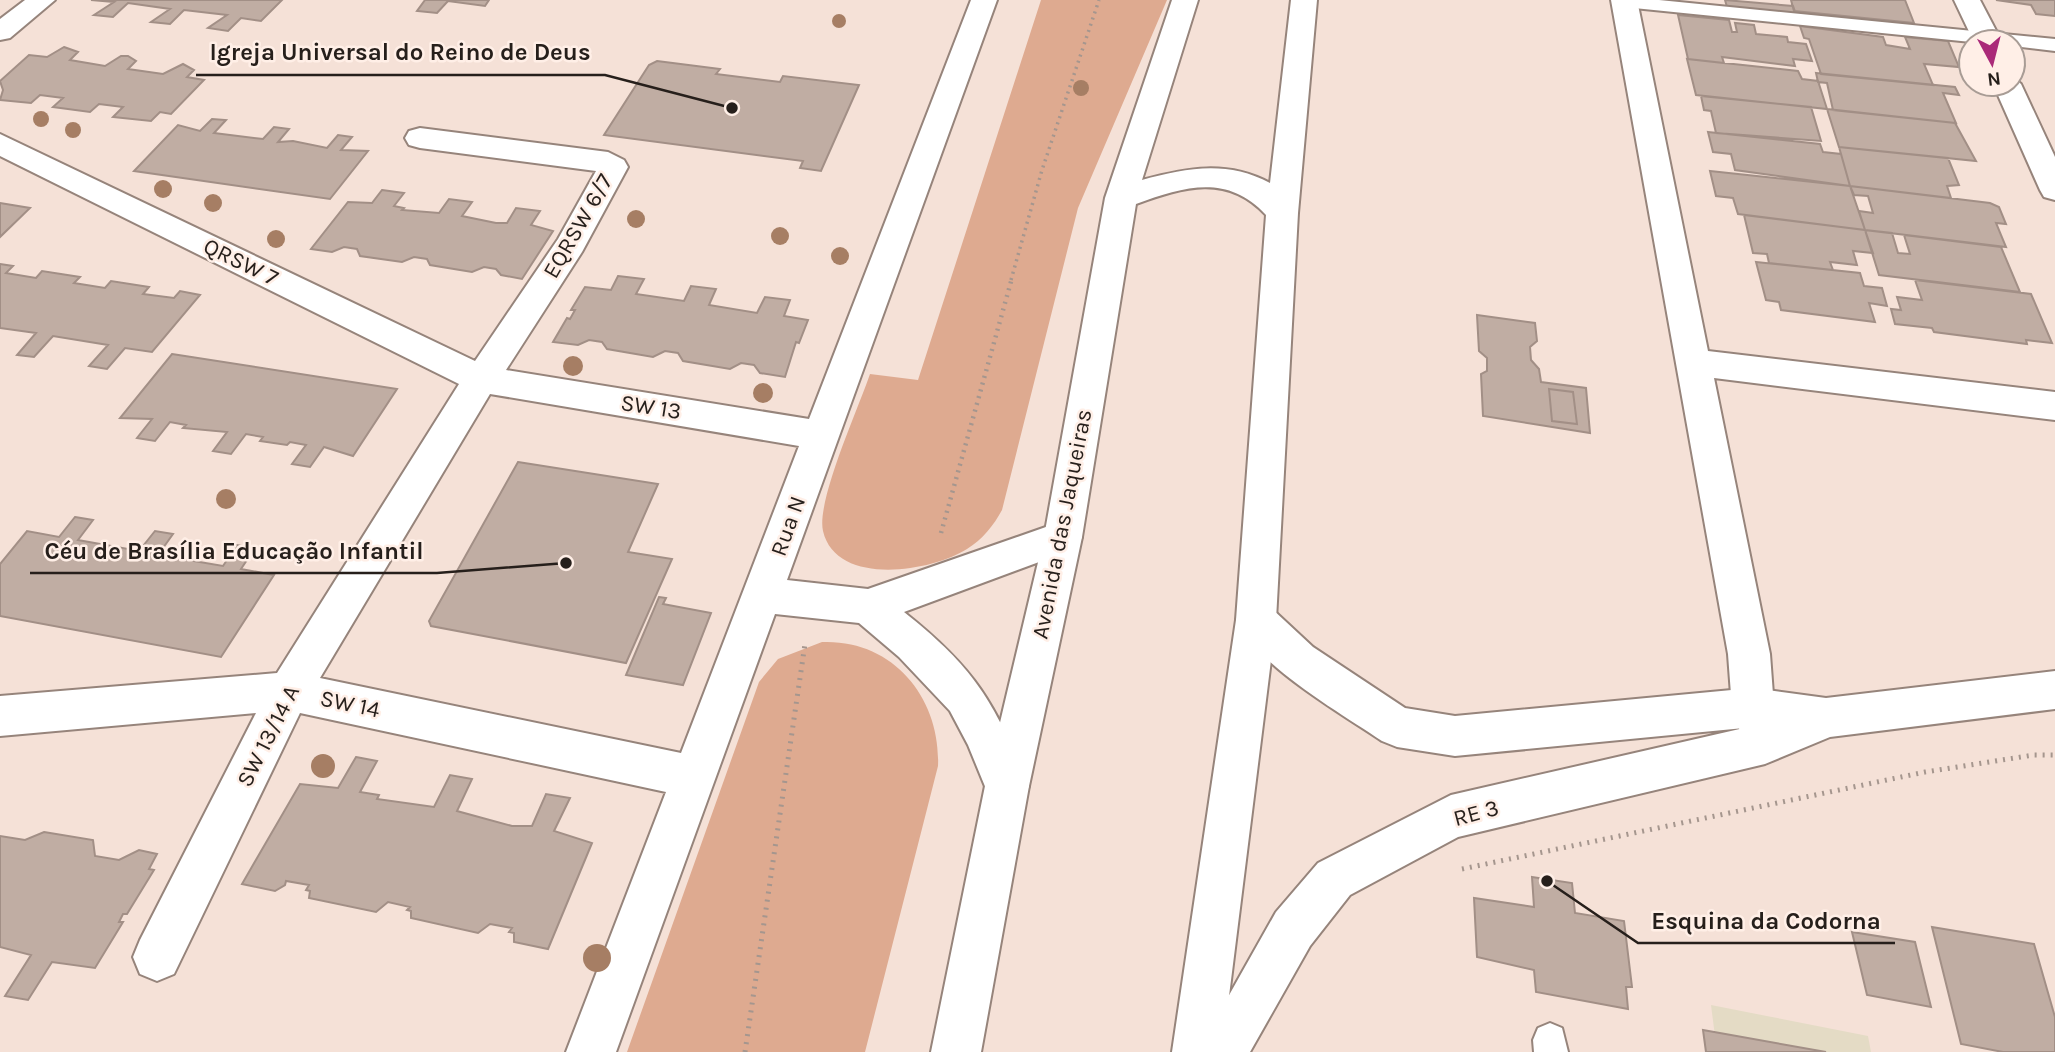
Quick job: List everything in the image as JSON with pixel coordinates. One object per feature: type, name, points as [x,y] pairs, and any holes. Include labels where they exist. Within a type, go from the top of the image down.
[{"type":"street","points":[[0,32],[42,0]]},
{"type":"street","name":"Rua N","points":[[591,1052],[984,0]]},
{"type":"street","name":"Avenida das Jaqueiras","points":[[956,1052],[1007,786],[1063,537],[1121,198],[1185,0]]},
{"type":"street","points":[[1197,1052],[1256,620],[1282,213],[1304,0]]},
{"type":"street","points":[[1967,0],[1981,28]]},
{"type":"street","points":[[1624,1],[1749,654],[1759,726]]},
{"type":"street","points":[[2013,98],[2055,190]]},
{"type":"street","name":"EQRSW 6/7","points":[[420,138],[597,159],[613,167],[571,244],[481,379]]},
{"type":"street","name":"QRSW 7","points":[[0,144],[481,379]]},
{"type":"street","points":[[1121,198],[1175,179],[1226,179],[1257,189],[1282,213]]},
{"type":"street","points":[[1693,362],[2055,406]]},
{"type":"street","name":"SW 13","points":[[481,379],[821,435]]},
{"type":"street","name":"SW 13/14 A","points":[[157,957],[289,691],[481,379]]},
{"type":"street","points":[[762,595],[868,607],[1063,537]]},
{"type":"street","points":[[868,607],[934,662],[957,687],[985,733],[1007,786]]},
{"type":"street","name":"RE 3","points":[[1256,620],[1298,660],[1397,727],[1455,736],[1759,726],[2055,690]]},
{"type":"street","name":"SW 14","points":[[0,716],[289,691],[694,777]]},
{"type":"street","name":"RE 3","points":[[1222,1052],[1293,929],[1334,879],[1451,817],[1759,726]]},
{"type":"lane","points":[[1624,1],[1957,37]]},
{"type":"lane","points":[[2027,43],[2055,45]]},
{"type":"path","points":[[940,535],[1042,170],[1098,0]]},
{"type":"path","points":[[745,1052],[812,601]]},
{"type":"path","points":[[1454,871],[1925,772],[2034,755],[2055,755]]},
{"type":"shaded area","points":[[1041,0],[1167,0],[1078,208],[1002,510],[978,541],[951,557],[931,564],[886,570],[846,561],[831,549],[823,531],[826,498],[832,477],[870,374],[918,380]]},
{"type":"shaded area","points":[[822,642],[847,644],[870,651],[891,662],[908,677],[921,696],[937,741],[938,766],[865,1052],[627,1052],[759,682],[778,659]]},
{"type":"shaded area","points":[[1711,1005],[1868,1036],[1871,1052],[1717,1052]]},
{"type":"building","points":[[91,0],[282,0],[261,21],[241,18],[228,31],[208,28],[227,15],[184,10],[170,24],[151,22],[170,9],[128,3],[113,17],[94,15],[114,2]]},
{"type":"building","points":[[425,0],[489,0],[485,6],[448,1],[437,13],[417,11]]},
{"type":"building","points":[[1725,0],[1793,6],[1798,20],[1729,14]]},
{"type":"building","points":[[1791,0],[1905,0],[1914,23],[1794,11]]},
{"type":"building","points":[[1996,0],[2055,0],[2055,16],[2036,14],[2031,5]]},
{"type":"building","points":[[1678,15],[1729,20],[1732,32],[1737,32],[1735,23],[1754,25],[1756,34],[1787,37],[1788,42],[1806,44],[1812,61],[1793,59],[1795,66],[1722,57],[1724,63],[1688,59]]},
{"type":"building","points":[[1800,26],[1883,37],[1886,45],[1910,49],[1905,37],[1948,41],[1957,67],[1924,64],[1933,85],[1821,74],[1809,39],[1804,38]]},
{"type":"building","points":[[64,47],[78,52],[70,60],[105,66],[121,56],[128,56],[136,61],[128,69],[163,74],[183,64],[194,70],[187,77],[204,80],[171,114],[160,112],[151,121],[113,117],[123,107],[99,104],[90,112],[53,107],[63,98],[40,95],[31,103],[0,100],[3,90],[0,81],[29,55],[47,57]]},
{"type":"building","points":[[1687,59],[1798,71],[1802,79],[1818,81],[1827,109],[1696,95]]},
{"type":"building","points":[[657,61],[720,69],[716,74],[780,82],[783,76],[859,85],[821,171],[800,168],[803,161],[604,135],[649,65]]},
{"type":"building","points":[[1816,73],[1955,87],[1957,95],[1943,93],[1956,123],[1833,110],[1827,83],[1818,82]]},
{"type":"building","points":[[1701,96],[1811,107],[1821,141],[1716,133],[1711,111],[1704,110]]},
{"type":"building","points":[[1827,109],[1955,123],[1976,161],[1839,147]]},
{"type":"building","points":[[212,119],[226,120],[214,133],[263,139],[274,127],[289,129],[278,142],[293,141],[327,148],[338,135],[352,137],[341,150],[368,151],[330,199],[134,171],[178,125],[200,131]]},
{"type":"building","points":[[1708,132],[1820,144],[1823,152],[1841,154],[1850,186],[1735,170],[1731,154],[1713,152]]},
{"type":"building","points":[[1839,147],[1948,158],[1959,185],[1947,186],[1951,198],[1850,186]]},
{"type":"building","points":[[1710,171],[1850,186],[1865,230],[1738,214],[1733,198],[1716,196]]},
{"type":"building","points":[[1850,186],[1990,203],[1999,207],[2006,224],[1996,223],[2006,247],[1865,230],[1859,211],[1873,213],[1868,196],[1854,195]]},
{"type":"building","points":[[382,190],[404,193],[394,206],[404,208],[402,210],[439,213],[449,199],[472,202],[462,216],[496,223],[507,223],[516,208],[540,211],[531,225],[553,231],[522,279],[501,275],[496,269],[484,267],[472,272],[430,265],[427,259],[414,257],[402,262],[360,256],[357,249],[344,247],[332,252],[311,249],[348,202],[372,203]]},
{"type":"building","points":[[0,203],[30,208],[0,237]]},
{"type":"building","points":[[1744,215],[1865,230],[1873,253],[1853,251],[1857,265],[1830,262],[1833,270],[1769,263],[1767,254],[1753,253]]},
{"type":"building","points":[[1865,230],[1892,233],[1898,253],[1910,254],[1904,235],[2001,247],[2020,292],[1879,275]]},
{"type":"building","points":[[1756,262],[1860,273],[1864,286],[1882,288],[1887,306],[1869,303],[1875,322],[1781,310],[1779,302],[1766,300]]},
{"type":"building","points":[[0,264],[13,266],[6,273],[36,278],[42,271],[80,277],[74,283],[105,288],[111,281],[149,287],[143,294],[174,298],[180,291],[200,295],[152,352],[125,348],[107,369],[89,366],[108,345],[53,336],[34,357],[17,355],[36,333],[0,328]]},
{"type":"building","points":[[618,276],[644,279],[636,294],[684,301],[691,286],[716,289],[709,305],[757,313],[765,297],[790,300],[784,316],[808,320],[799,343],[796,342],[785,377],[760,373],[754,365],[741,363],[730,369],[683,361],[678,353],[665,351],[653,357],[607,349],[602,342],[589,340],[578,345],[553,342],[567,318],[570,319],[575,310],[571,310],[585,287],[611,290]]},
{"type":"building","points":[[1915,280],[2031,294],[2052,343],[2026,340],[2027,344],[1895,324],[1891,309],[1901,310],[1897,297],[1922,300]]},
{"type":"building","points":[[1477,315],[1535,323],[1537,341],[1530,347],[1531,360],[1539,369],[1541,382],[1586,388],[1590,433],[1483,416],[1481,374],[1487,371],[1487,358],[1479,351]],"holes":[[[1549,389],[1573,392],[1577,424],[1552,421]]]},
{"type":"building","points":[[172,354],[397,389],[353,456],[324,447],[310,467],[292,464],[306,445],[260,441],[263,437],[246,434],[231,454],[213,451],[227,432],[183,428],[186,425],[170,422],[155,441],[137,438],[152,419],[120,418]]},
{"type":"building","points":[[1549,389],[1573,392],[1577,424],[1552,421]]},
{"type":"building","points":[[518,462],[658,484],[628,552],[672,559],[626,663],[431,626],[429,621]]},
{"type":"building","points":[[75,517],[93,520],[78,540],[139,551],[155,531],[173,534],[158,555],[223,566],[237,545],[255,548],[241,569],[274,575],[221,657],[0,616],[0,564],[27,531],[59,537]]},
{"type":"building","points":[[659,597],[666,598],[663,604],[711,613],[683,685],[626,675]]},
{"type":"building","points":[[356,757],[377,761],[360,792],[379,795],[377,799],[434,807],[450,775],[472,779],[457,811],[512,826],[532,826],[546,794],[570,798],[554,831],[592,843],[548,949],[514,942],[514,933],[509,932],[512,928],[490,924],[478,933],[411,918],[411,911],[407,910],[410,907],[388,902],[376,912],[309,898],[310,891],[306,890],[309,885],[286,881],[285,885],[275,891],[242,884],[300,784],[338,788]]},
{"type":"building","points":[[44,832],[93,840],[95,856],[119,860],[139,850],[157,854],[149,869],[154,870],[127,914],[123,914],[119,922],[123,922],[95,968],[52,962],[28,1000],[5,996],[31,955],[0,947],[0,836],[25,840]]},
{"type":"building","points":[[1532,877],[1572,883],[1575,913],[1624,921],[1632,987],[1626,987],[1628,1009],[1536,992],[1534,970],[1477,957],[1474,898],[1534,907]]},
{"type":"building","points":[[1932,927],[2034,944],[2055,1017],[2055,1052],[2003,1052],[1961,1044]]},
{"type":"building","points":[[1852,932],[1915,942],[1931,1007],[1867,995]]},
{"type":"building","points":[[1703,1030],[1826,1052],[1706,1052]]},
{"type":"place","name":"Igreja Universal do Reino de Deus","points":[[732,108]]},
{"type":"place","name":"Céu de Brasília Educação Infantil","points":[[566,563]]},
{"type":"place","name":"Esquina da Codorna","points":[[1547,881]]}]
